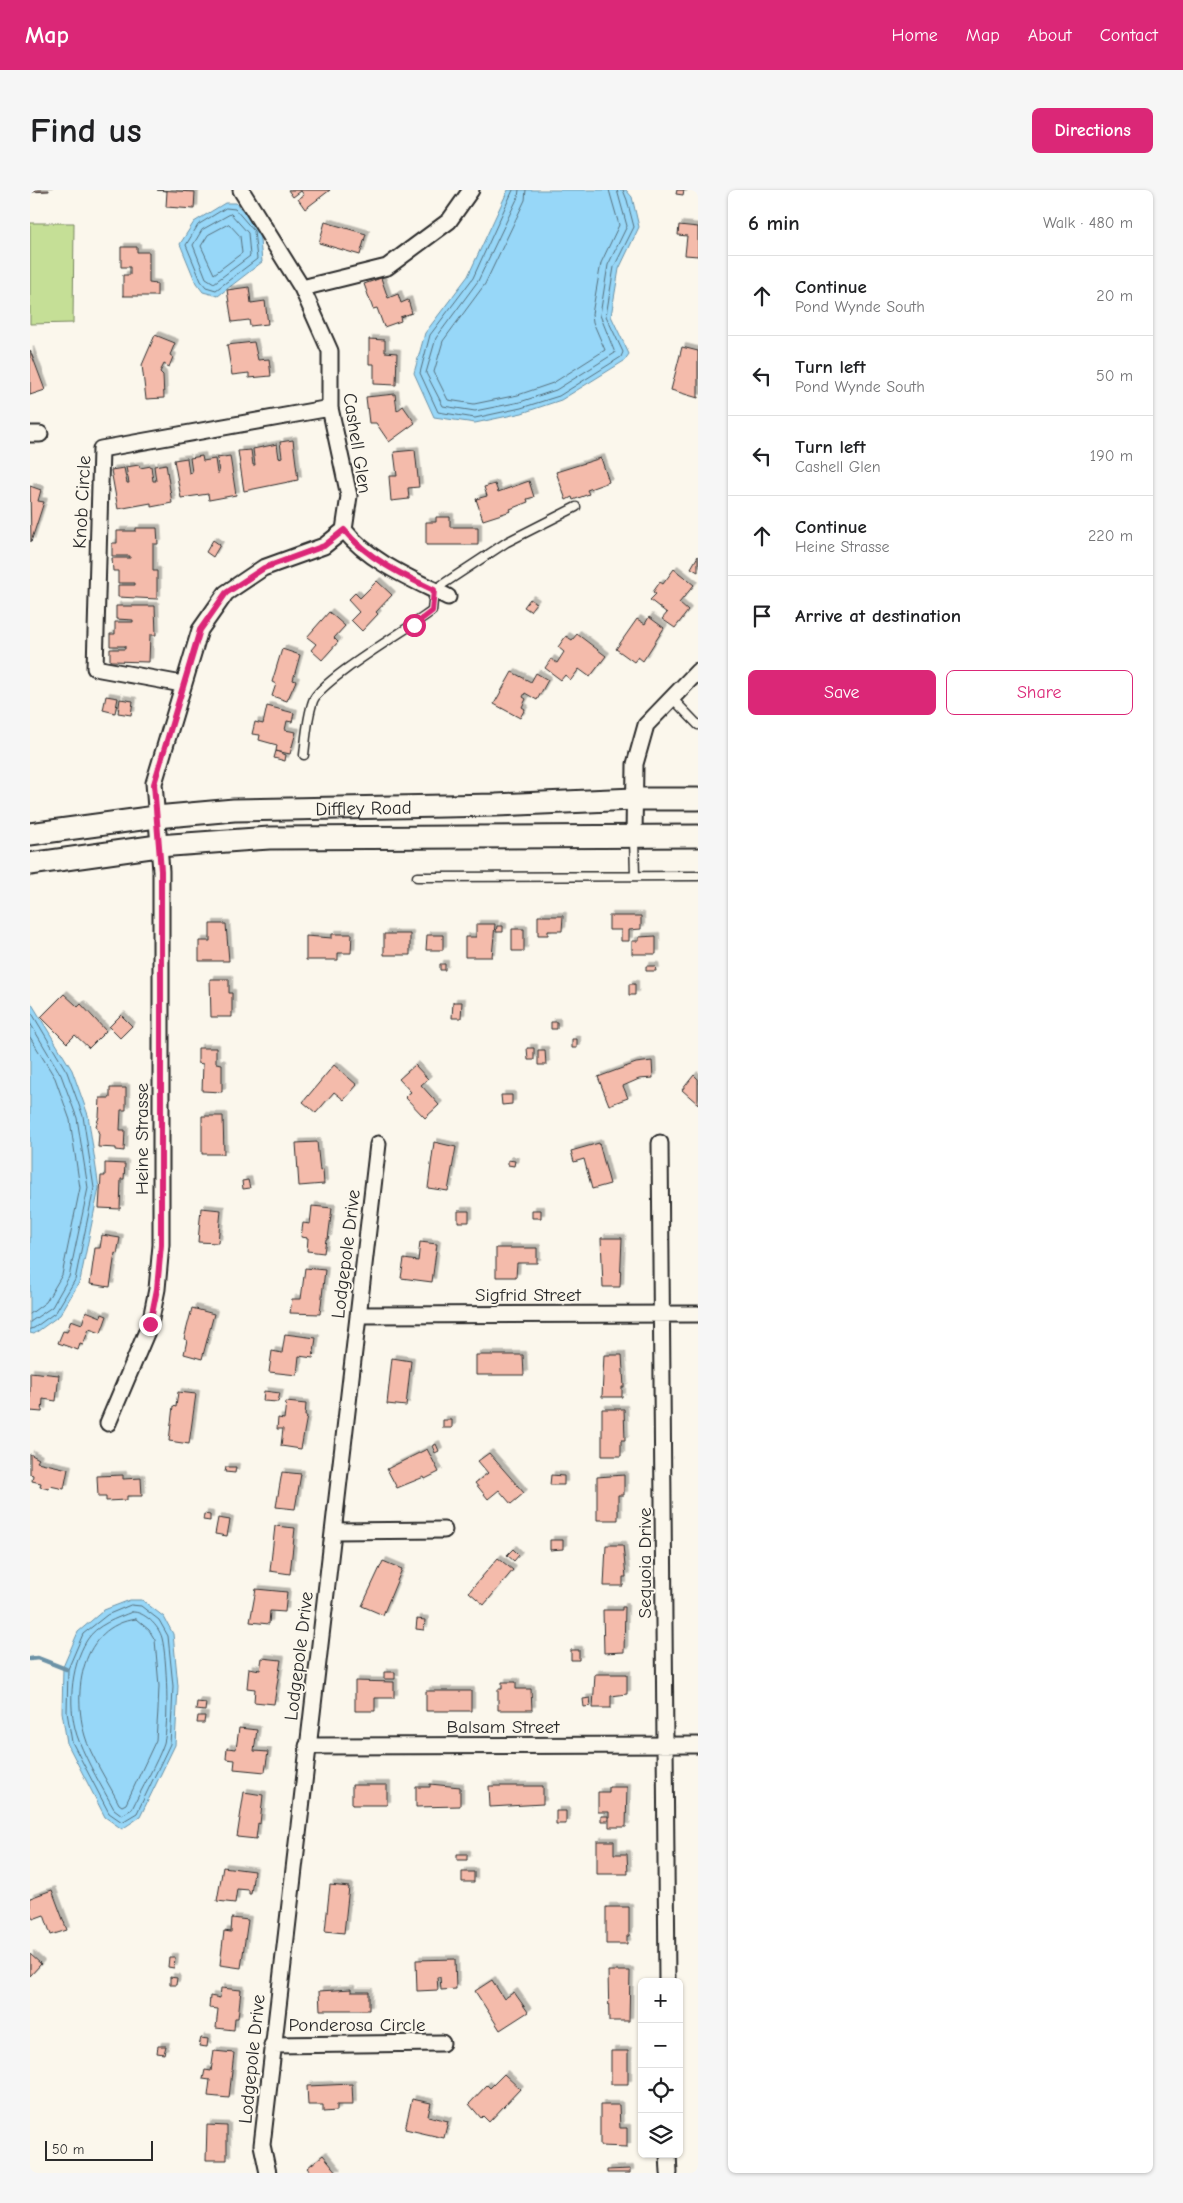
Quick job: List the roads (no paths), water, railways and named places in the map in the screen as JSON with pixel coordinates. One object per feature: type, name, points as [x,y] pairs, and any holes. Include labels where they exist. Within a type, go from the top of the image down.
[{"type":"main road","name":"Diffley Road","points":[[30,834],[156,817],[234,810],[496,805],[698,798]]},
{"type":"main road","name":"Diffley Road","points":[[30,864],[158,846],[269,838],[698,836]]},
{"type":"street","name":"Cashell Glen","points":[[242,190],[302,288],[330,352],[330,408],[348,496],[344,530]]},
{"type":"street","points":[[302,288],[387,267],[449,221],[471,190]]},
{"type":"street","name":"Knob Circle","points":[[182,684],[96,668],[101,449],[330,408]]},
{"type":"street","points":[[158,846],[154,784],[182,684],[200,630],[226,593],[264,568],[324,546],[344,530],[354,542],[380,560],[448,597]]},
{"type":"street","points":[[634,836],[635,764],[646,724],[698,671]]},
{"type":"street","name":"Heine Strasse","points":[[108,1424],[150,1324],[157,1289],[161,1245],[161,871],[158,846]]},
{"type":"street","name":"Sequoia Drive","points":[[660,1143],[667,1978]]},
{"type":"street","name":"Lodgepole Drive","points":[[268,2173],[262,2145],[272,2045],[378,1144]]},
{"type":"street","name":"Sigfrid Street","points":[[358,1315],[698,1314]]},
{"type":"street","points":[[333,1531],[444,1530]]},
{"type":"street","name":"Balsam Street","points":[[307,1746],[698,1745]]},
{"type":"street","name":"Ponderosa Circle","points":[[272,2045],[442,2044]]},
{"type":"street","points":[[668,2158],[669,2173]]},
{"type":"lane","points":[[304,755],[313,700],[322,688],[357,661],[432,611],[434,590],[507,542],[576,506]]},
{"type":"lane","points":[[672,698],[698,725]]},
{"type":"lane","points":[[634,836],[635,876]]},
{"type":"lane","points":[[417,877],[698,876]]},
{"type":"water","points":[[508,190],[626,190],[632,197],[639,227],[619,269],[611,316],[629,354],[624,361],[561,400],[522,413],[475,423],[434,417],[414,373],[425,333],[468,276]]},
{"type":"water","points":[[225,203],[236,203],[259,229],[262,262],[218,296],[203,292],[196,283],[180,244],[194,222]]},
{"type":"water","points":[[30,1001],[72,1070],[88,1115],[99,1188],[80,1281],[60,1315],[34,1334],[30,1333]]},
{"type":"water","points":[[130,1600],[142,1600],[164,1617],[173,1634],[178,1686],[175,1745],[140,1817],[122,1829],[105,1817],[67,1743],[62,1712],[63,1667],[78,1632],[104,1610]]},
{"type":"waterway","points":[[30,1659],[38,1658],[66,1669]]}]
